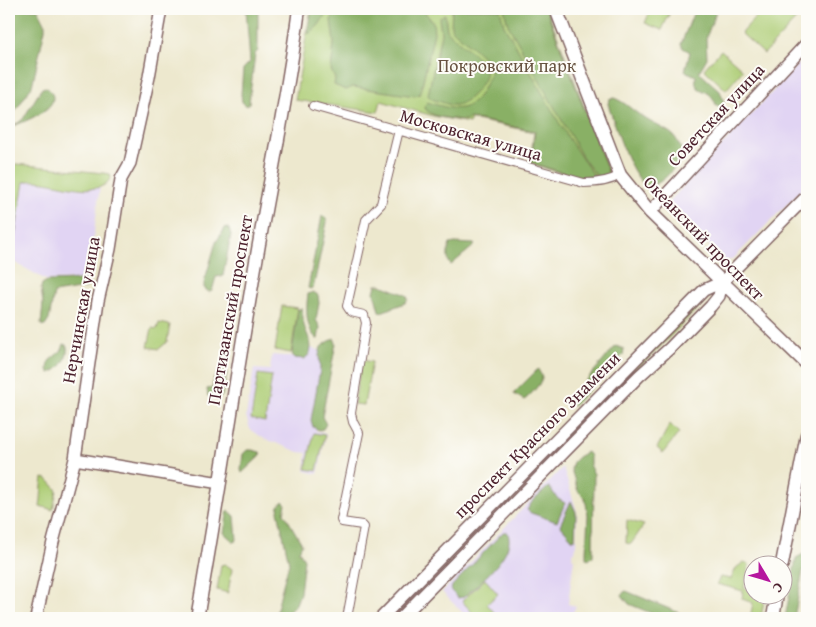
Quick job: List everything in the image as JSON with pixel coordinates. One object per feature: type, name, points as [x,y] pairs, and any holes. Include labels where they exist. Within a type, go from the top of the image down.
[{"type":"main road","name":"Нерчинская улица","points":[[36,618],[74,459],[98,301],[110,249],[121,179],[130,163],[149,77],[161,9]]},
{"type":"main road","name":"Партизанский проспект","points":[[197,618],[298,9]]},
{"type":"main road","name":"Океанский проспект","points":[[556,9],[620,175],[650,212],[807,363]]},
{"type":"main road","name":"Советская улица","points":[[650,212],[807,43]]},
{"type":"main road","name":"проспект Красного Знамени","points":[[381,618],[704,290],[722,282],[807,196]]},
{"type":"main road","name":"проспект Красного Знамени","points":[[401,618],[639,376],[670,348],[711,306],[719,296],[722,282]]},
{"type":"main road","points":[[784,554],[807,435]]},
{"type":"main road","points":[[74,459],[220,483]]},
{"type":"main road","points":[[773,618],[775,604]]},
{"type":"street","name":"Московская улица","points":[[313,106],[584,183],[612,180],[620,175]]},
{"type":"street","points":[[347,618],[364,527],[362,525],[342,522],[341,520],[359,433],[351,413],[366,323],[364,315],[351,312],[347,306],[366,220],[381,204],[399,130]]},
{"type":"shaded area","points":[[807,55],[807,184],[734,258],[726,261],[666,205]]},
{"type":"shaded area","points":[[9,173],[100,186],[88,279],[46,280],[9,259]]},
{"type":"shaded area","points":[[295,345],[330,352],[316,431],[326,434],[318,474],[305,471],[307,453],[299,452],[263,438],[250,429],[246,416],[254,369],[270,370],[272,355],[293,357]]},
{"type":"shaded area","points":[[563,467],[577,512],[576,545],[572,558],[574,559],[568,604],[576,606],[570,618],[468,618],[442,592]]},
{"type":"green space","points":[[9,9],[38,9],[45,23],[45,29],[32,86],[14,113],[9,117]]},
{"type":"green space","points":[[246,9],[258,9],[258,51],[255,54],[249,103],[247,106],[242,102],[241,94],[243,69],[250,62]]},
{"type":"green space","name":"Покровский парк","points":[[311,9],[547,9],[610,174],[590,178],[570,176],[530,163],[534,132],[471,119],[469,123],[433,116],[381,101],[378,112],[295,100]]},
{"type":"green space","points":[[312,9],[329,9],[319,25],[309,34],[308,32]]},
{"type":"green space","points":[[337,9],[422,9],[433,22],[434,33],[420,94],[415,96],[353,87],[346,90],[334,85],[335,79],[331,70],[334,43],[331,20]]},
{"type":"green space","points":[[452,9],[500,9],[504,25],[548,103],[596,178],[585,179],[531,163],[535,131],[470,118],[462,120],[441,117],[427,111],[424,107],[427,102],[446,107],[461,108],[474,102],[490,74],[490,69],[482,57],[451,28]]},
{"type":"green space","points":[[504,9],[546,9],[608,175],[598,177],[584,160],[508,25]]},
{"type":"green space","points":[[651,9],[671,10],[662,30],[645,23]]},
{"type":"green space","points":[[695,9],[717,9],[706,38],[707,58],[699,72],[720,91],[724,102],[720,107],[716,105],[708,93],[697,87],[696,76],[685,71],[690,52],[683,48],[681,44]]},
{"type":"green space","points":[[763,9],[797,9],[802,13],[764,54],[741,33]]},
{"type":"green space","points":[[445,14],[447,30],[478,58],[485,69],[481,85],[472,96],[461,104],[456,105],[435,100],[428,95],[441,33],[439,18]]},
{"type":"green space","points":[[721,50],[743,70],[726,90],[704,69]]},
{"type":"green space","points":[[46,87],[52,94],[53,101],[49,107],[9,128],[9,126],[23,119],[42,88]]},
{"type":"green space","points":[[614,98],[670,133],[681,148],[681,154],[673,169],[654,185],[642,182],[631,166],[608,104],[609,99]]},
{"type":"green space","points":[[17,164],[103,173],[110,174],[111,177],[105,185],[84,189],[45,182],[24,182],[12,253],[9,257],[9,165]]},
{"type":"green space","points":[[322,216],[325,217],[327,222],[314,285],[311,289],[308,288]]},
{"type":"green space","points":[[226,227],[231,235],[223,276],[216,277],[212,291],[209,292],[204,288],[204,283],[216,242]]},
{"type":"green space","points":[[450,244],[475,245],[451,265],[448,258],[449,249]]},
{"type":"green space","points":[[47,281],[86,281],[88,286],[54,293],[49,320],[45,326],[41,325],[42,284]]},
{"type":"green space","points":[[376,285],[381,285],[406,295],[408,299],[405,303],[381,312],[379,311],[374,292]]},
{"type":"green space","points":[[313,292],[318,295],[319,303],[316,320],[320,327],[318,339],[313,335],[307,318],[308,294]]},
{"type":"green space","points":[[701,298],[704,302],[569,439],[565,435]]},
{"type":"green space","points":[[282,306],[298,308],[291,353],[275,350]]},
{"type":"green space","points":[[301,308],[311,347],[310,352],[304,359],[294,358],[292,353],[298,310]]},
{"type":"green space","points":[[159,323],[170,325],[167,342],[159,349],[148,347],[152,328],[157,329]]},
{"type":"green space","points":[[334,338],[336,343],[322,417],[326,424],[323,429],[319,430],[313,427],[311,420],[320,370],[319,355],[321,347]]},
{"type":"green space","points":[[64,344],[67,346],[65,359],[58,369],[50,373],[48,370],[49,361],[62,350]]},
{"type":"green space","points":[[616,346],[624,349],[623,355],[573,406],[568,401]]},
{"type":"green space","points":[[362,360],[372,362],[364,405],[354,404]]},
{"type":"green space","points":[[222,367],[225,368],[227,373],[222,396],[220,398],[208,396],[207,389],[212,388],[214,378]]},
{"type":"green space","points":[[538,369],[542,379],[532,393],[524,400],[514,394],[515,392]]},
{"type":"green space","points":[[258,374],[272,376],[265,422],[251,419]]},
{"type":"green space","points":[[670,424],[679,433],[663,453],[657,448]]},
{"type":"green space","points":[[314,433],[325,435],[317,471],[306,469]]},
{"type":"green space","points":[[247,450],[260,452],[261,455],[242,473],[243,454]]},
{"type":"green space","points":[[587,452],[590,456],[590,467],[594,474],[593,556],[589,560],[586,558],[588,515],[585,498],[578,491],[571,469],[573,462]]},
{"type":"green space","points":[[43,478],[47,479],[57,490],[53,510],[40,506]]},
{"type":"green space","points":[[549,487],[558,499],[565,503],[557,522],[527,510],[532,502]]},
{"type":"green space","points":[[283,501],[286,504],[284,513],[302,544],[299,551],[304,559],[300,593],[296,604],[283,618],[275,618],[289,563],[278,511]]},
{"type":"green space","points":[[571,501],[576,512],[575,539],[573,540],[560,525]]},
{"type":"green space","points":[[228,510],[235,516],[237,540],[234,542],[224,533]]},
{"type":"green space","points":[[627,520],[644,525],[631,544],[626,543]]},
{"type":"green space","points":[[503,532],[507,532],[509,540],[502,558],[464,597],[458,598],[451,591],[452,586]]},
{"type":"green space","points":[[807,552],[807,564],[803,571],[794,618],[785,618],[788,604],[794,604],[794,569],[796,558]]},
{"type":"green space","points":[[744,562],[744,600],[742,599],[743,591],[717,584],[720,577],[731,579],[736,568]]},
{"type":"green space","points":[[225,564],[232,569],[228,593],[217,590],[221,565]]},
{"type":"green space","points":[[485,579],[498,594],[487,604],[499,618],[477,618],[462,601]]},
{"type":"green space","points":[[626,591],[682,614],[685,618],[663,618],[629,604],[622,595]]},
{"type":"green space","points":[[753,604],[763,604],[761,618],[750,618]]}]
